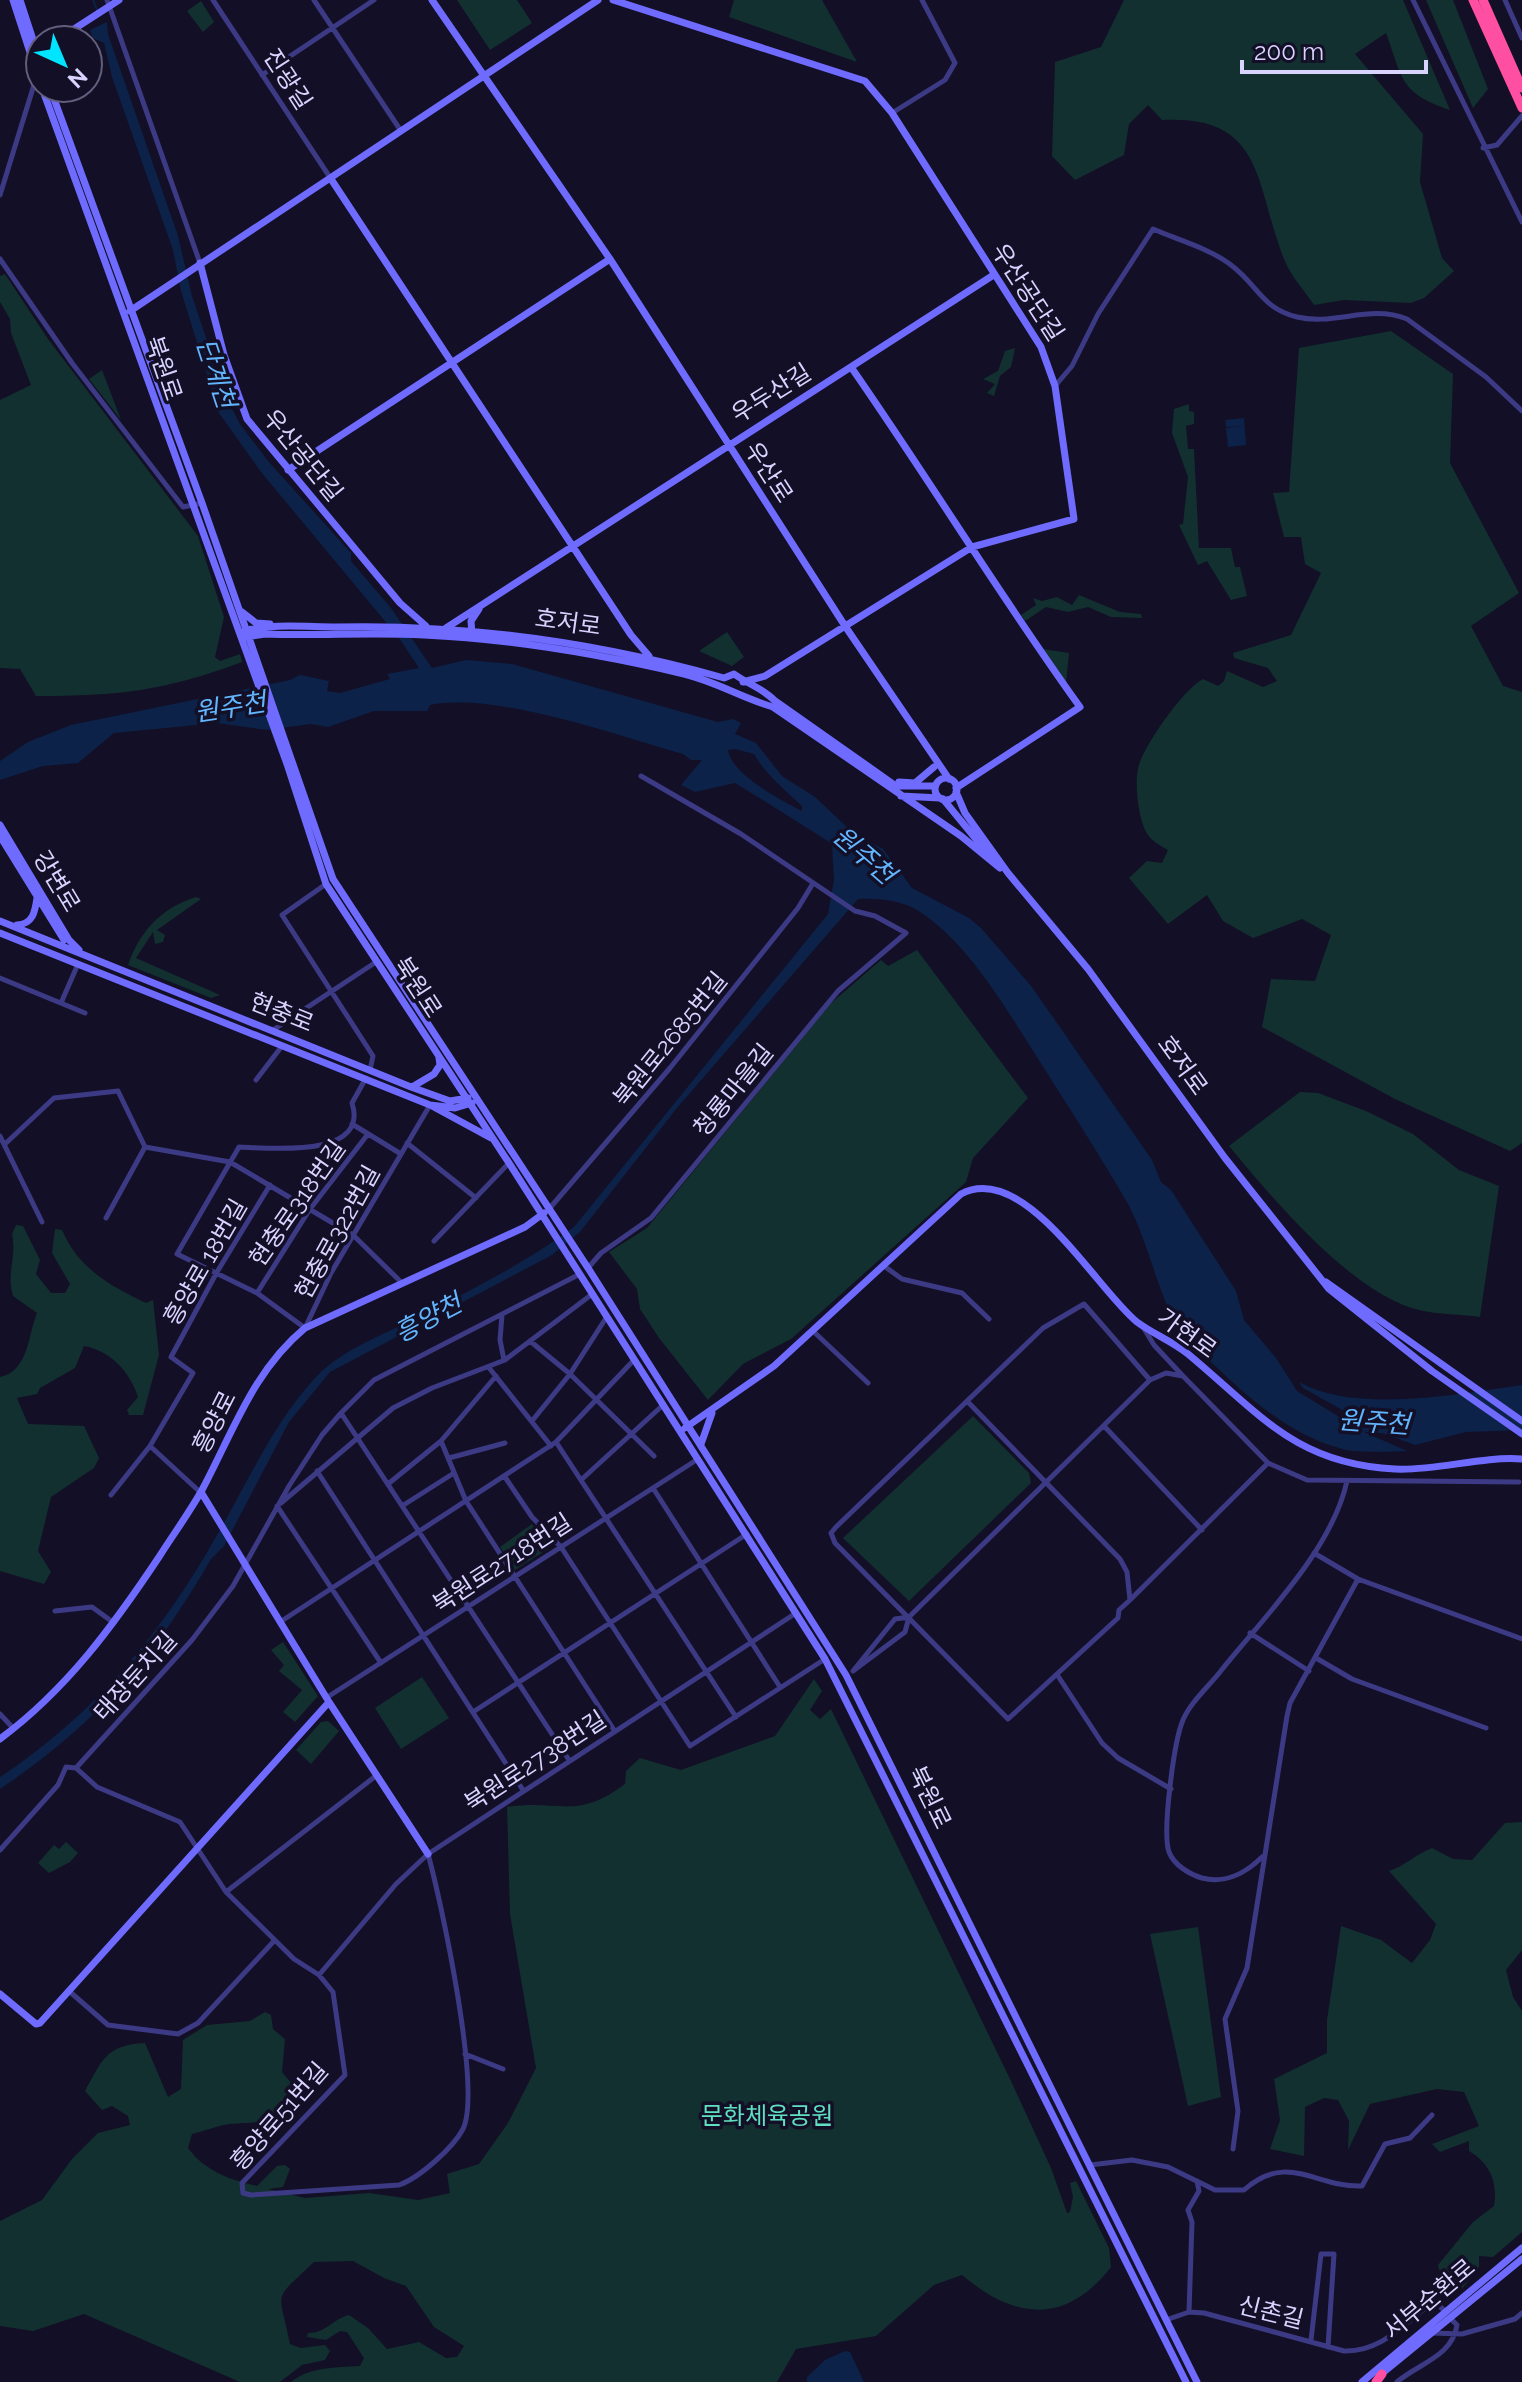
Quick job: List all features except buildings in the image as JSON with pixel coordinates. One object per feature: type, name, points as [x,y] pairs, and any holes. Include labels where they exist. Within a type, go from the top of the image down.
[{"type":"highway","points":[[1473,0],[1513,80],[1522,88]]},
{"type":"highway","points":[[1483,0],[1522,108]]},
{"type":"street","name":"북원로","points":[[13,0],[24,24]]},
{"type":"street","name":"북원로","points":[[20,0],[27,24]]},
{"type":"street","points":[[81,24],[119,0]]},
{"type":"street","name":"진광길","points":[[213,0],[331,179]]},
{"type":"street","points":[[314,0],[401,131]]},
{"type":"street","points":[[262,75],[374,0]]},
{"type":"street","name":"우산로","points":[[432,0],[610,259],[845,626],[934,762],[954,785],[965,813],[1008,873]]},
{"type":"street","points":[[124,314],[598,0]]},
{"type":"street","name":"우산공단길","points":[[613,0],[865,81],[892,113],[992,276],[1043,351],[1055,386],[1074,519],[972,547],[765,676],[743,682]]},
{"type":"street","points":[[892,113],[945,80],[955,63],[922,0]]},
{"type":"street","points":[[1413,0],[1522,222]]},
{"type":"street","points":[[1505,0],[1522,38]]},
{"type":"street","points":[[108,5],[196,266]]},
{"type":"street","points":[[0,195],[32,104]]},
{"type":"street","name":"북원로","points":[[48,104],[192,507],[253,657],[333,879],[472,1099],[588,1268],[850,1673],[1089,2165],[1162,2322],[1186,2382]]},
{"type":"street","name":"북원로","points":[[56,104],[202,503],[238,606],[244,634]]},
{"type":"street","points":[[1483,148],[1497,145],[1522,116]]},
{"type":"street","points":[[331,179],[631,635],[650,657]]},
{"type":"street","points":[[1055,386],[1072,366],[1098,314],[1153,229],[1231,265],[1270,307],[1284,313],[1321,319],[1370,313],[1394,314],[1407,319],[1486,377],[1522,411]]},
{"type":"street","points":[[0,259],[72,363],[173,495],[183,507],[202,503]]},
{"type":"street","points":[[288,470],[610,259]]},
{"type":"street","name":"우산공단길","points":[[196,266],[247,419],[400,603],[427,631]]},
{"type":"street","name":"우두산길","points":[[445,628],[727,443],[992,276]]},
{"type":"street","points":[[851,367],[972,547],[1022,628],[1080,707],[954,785],[942,799]]},
{"type":"street","points":[[400,603],[406,615],[402,626]]},
{"type":"street","points":[[472,640],[474,615],[482,604]]},
{"type":"street","points":[[482,604],[477,620],[487,631]]},
{"type":"street","points":[[238,606],[252,621],[286,631]]},
{"type":"street","name":"호저로","points":[[369,630],[402,626],[472,640],[536,645],[762,687]]},
{"type":"street","name":"호저로","points":[[427,631],[445,628],[487,631],[619,650],[727,680],[755,704],[763,704],[784,714],[961,836],[1000,868]]},
{"type":"street","points":[[253,657],[259,639],[286,631]]},
{"type":"street","points":[[244,634],[427,631]]},
{"type":"street","points":[[619,650],[629,645],[631,635]]},
{"type":"street","points":[[631,663],[634,653]]},
{"type":"street","points":[[713,675],[741,667],[727,680]]},
{"type":"street","points":[[765,676],[762,687],[770,696],[896,786],[954,785]]},
{"type":"street","points":[[763,704],[770,696]]},
{"type":"street","points":[[877,773],[894,780],[915,783],[929,774],[934,762]]},
{"type":"street","points":[[934,762],[936,784],[942,799],[1000,868],[1008,873]]},
{"type":"street","name":"북원로","points":[[290,763],[326,884],[438,1056],[472,1099],[492,1138],[542,1218],[699,1458],[825,1659],[1162,2322],[1197,2382]]},
{"type":"street","points":[[641,776],[741,834],[812,885]]},
{"type":"street","points":[[899,796],[942,799]]},
{"type":"street","name":"강변로","points":[[0,825],[68,942]]},
{"type":"street","name":"강변로","points":[[0,836],[37,898],[78,957]]},
{"type":"street","name":"호저로","points":[[1008,873],[1088,969],[1225,1158],[1324,1281],[1522,1434]]},
{"type":"street","points":[[305,1328],[257,1293],[177,1254],[239,1147],[316,1149],[326,1146],[352,1124],[355,1114],[352,1103],[368,1074],[373,1056],[282,915],[326,884]]},
{"type":"street","name":"청룡마을길","points":[[588,1268],[601,1253],[651,1218],[838,991],[906,933],[875,916],[855,911],[812,885]]},
{"type":"street","name":"북원로2685번길","points":[[550,1212],[670,1068],[798,908],[812,885]]},
{"type":"street","points":[[0,921],[21,925],[28,922],[33,916],[37,898]]},
{"type":"street","name":"현충로","points":[[0,921],[283,1044],[450,1101],[472,1099]]},
{"type":"street","name":"현충로","points":[[0,933],[78,957],[287,1035],[430,1105],[455,1108],[472,1099]]},
{"type":"street","points":[[61,1003],[78,957]]},
{"type":"street","points":[[273,1030],[377,961]]},
{"type":"street","points":[[0,978],[85,1013]]},
{"type":"street","points":[[283,1044],[287,1035]]},
{"type":"street","name":"현충로","points":[[256,1080],[283,1044]]},
{"type":"street","points":[[411,1087],[438,1070],[438,1056]]},
{"type":"street","points":[[5,1144],[54,1098],[118,1091],[145,1147],[106,1218]]},
{"type":"street","points":[[430,1105],[492,1138]]},
{"type":"street","name":"현충로322번길","points":[[305,1328],[353,1235],[430,1105]]},
{"type":"street","name":"현충로322번길","points":[[352,1124],[401,1154]]},
{"type":"street","name":"현충로318번길","points":[[257,1293],[310,1209],[368,1134]]},
{"type":"street","points":[[0,1136],[42,1222]]},
{"type":"street","points":[[407,1143],[476,1198]]},
{"type":"street","name":"흥양로 18번길","points":[[145,1147],[230,1162],[353,1235],[401,1282]]},
{"type":"street","points":[[434,1241],[509,1163]]},
{"type":"street","name":"흥양로 18번길","points":[[150,1446],[193,1373],[171,1357],[217,1272],[270,1185]]},
{"type":"street","name":"가현로","points":[[680,1431],[774,1366],[961,1194],[978,1187],[990,1187],[1059,1233],[1127,1314],[1189,1354],[1267,1424],[1330,1459],[1362,1467],[1400,1469],[1522,1459]]},
{"type":"street","name":"흥양로","points":[[0,1739],[44,1705],[115,1623],[201,1492],[262,1372],[280,1348],[305,1328],[525,1227],[550,1212]]},
{"type":"street","points":[[884,1266],[902,1279],[962,1293],[989,1319]]},
{"type":"street","name":"태장둔치길","points":[[0,1850],[58,1785],[66,1767],[76,1768],[192,1640],[233,1586],[242,1562],[322,1435],[374,1380],[578,1275]]},
{"type":"street","points":[[381,1663],[277,1506],[393,1408],[432,1388],[490,1369],[591,1295]]},
{"type":"street","points":[[1150,1380],[1084,1304],[1043,1328],[831,1533],[835,1543],[1008,1719],[1118,1618],[1119,1610],[1268,1463]]},
{"type":"street","points":[[502,1314],[500,1340],[505,1360]]},
{"type":"street","name":"호저로","points":[[1365,1314],[1522,1421]]},
{"type":"street","points":[[532,1421],[570,1374],[606,1318]]},
{"type":"street","points":[[1143,1326],[1154,1345],[1268,1463],[1307,1480],[1519,1482]]},
{"type":"street","points":[[813,1331],[868,1383]]},
{"type":"street","points":[[530,1341],[570,1374],[654,1456]]},
{"type":"street","points":[[280,1622],[554,1444],[633,1361]]},
{"type":"street","points":[[490,1369],[554,1444],[580,1480],[736,1717]]},
{"type":"street","points":[[837,1683],[905,1632],[909,1617],[1150,1380],[1166,1373],[1183,1376]]},
{"type":"street","points":[[388,1484],[441,1441],[496,1376]]},
{"type":"street","points":[[967,1401],[1120,1559],[1127,1572],[1130,1600]]},
{"type":"street","points":[[580,1480],[663,1405]]},
{"type":"street","points":[[701,1444],[704,1427],[717,1406]]},
{"type":"street","points":[[341,1413],[569,1760]]},
{"type":"street","points":[[1104,1426],[1202,1530]]},
{"type":"street","points":[[441,1441],[466,1501],[614,1730]]},
{"type":"street","points":[[449,1458],[505,1443]]},
{"type":"street","points":[[111,1495],[150,1446],[201,1492]]},
{"type":"street","name":"북원로2718번길","points":[[327,1700],[605,1516],[699,1458]]},
{"type":"street","points":[[317,1471],[523,1790]]},
{"type":"street","points":[[402,1506],[454,1473]]},
{"type":"street","points":[[505,1477],[532,1517],[561,1547],[690,1746],[825,1659]]},
{"type":"street","points":[[1263,1856],[1239,1875],[1221,1880],[1202,1878],[1184,1870],[1168,1849],[1166,1820],[1183,1720],[1314,1553],[1343,1497],[1347,1481]]},
{"type":"street","points":[[653,1488],[780,1687]]},
{"type":"street","name":"흥양로51번길","points":[[76,1768],[97,1787],[180,1822],[226,1892],[274,1941],[319,1975],[333,1992],[345,2075],[242,2183],[243,2193],[399,2185],[420,2176],[463,2129],[468,2108],[465,2054],[428,1854],[327,1700],[201,1492]]},
{"type":"street","points":[[473,1712],[755,1528]]},
{"type":"street","points":[[1314,1553],[1358,1579],[1522,1639]]},
{"type":"street","points":[[1233,2149],[1238,2111],[1225,2019],[1247,1968],[1287,1716],[1358,1579]]},
{"type":"street","points":[[55,1611],[92,1607],[115,1623]]},
{"type":"street","name":"북원로2738번길","points":[[319,1975],[396,1884],[428,1854],[796,1613]]},
{"type":"street","points":[[850,1673],[895,1619],[909,1617]]},
{"type":"street","points":[[1250,1633],[1309,1671]]},
{"type":"street","points":[[1316,1658],[1352,1679],[1486,1728]]},
{"type":"street","points":[[1058,1676],[1102,1743],[1118,1758],[1171,1789]]},
{"type":"street","points":[[0,1994],[38,2024],[327,1700]]},
{"type":"street","points":[[0,1714],[14,1729]]},
{"type":"street","points":[[226,1892],[377,1775]]},
{"type":"street","points":[[68,1991],[108,2025],[178,2034],[198,2023],[274,1941]]},
{"type":"street","points":[[465,2054],[503,2069]]},
{"type":"street","points":[[1089,2165],[1132,2160],[1168,2167],[1215,2190],[1244,2190],[1261,2175],[1294,2171],[1344,2187],[1362,2186],[1385,2144],[1410,2138],[1432,2115]]},
{"type":"street","points":[[1162,2322],[1189,2312],[1192,2222],[1188,2210],[1199,2191],[1197,2180]]},
{"type":"street","name":"서부순환로","points":[[1377,2379],[1432,2333],[1522,2248]]},
{"type":"street","points":[[1311,2340],[1321,2254],[1334,2254],[1328,2347]]},
{"type":"street","name":"서부순환로","points":[[1362,2382],[1522,2259]]},
{"type":"street","name":"신촌길","points":[[1189,2312],[1311,2340],[1344,2351],[1362,2352],[1381,2344],[1429,2305],[1437,2304],[1448,2315]]},
{"type":"street","points":[[1432,2333],[1455,2335],[1515,2319],[1522,2313]]},
{"type":"street","points":[[1397,2382],[1414,2368],[1446,2351],[1452,2343],[1457,2325],[1448,2315]]},
{"type":"street","points":[[1443,2334],[1452,2343]]},
{"type":"green space","points":[[457,0],[517,0],[532,23],[490,50]]},
{"type":"green space","points":[[734,0],[822,0],[857,62],[729,17]]},
{"type":"green space","points":[[1124,0],[1403,0],[1450,110],[1412,91],[1401,74],[1386,33],[1355,54],[1423,134],[1420,182],[1442,258],[1454,271],[1424,298],[1411,303],[1344,300],[1314,305],[1287,265],[1260,182],[1239,142],[1221,129],[1196,121],[1162,120],[1148,105],[1129,124],[1124,155],[1075,180],[1052,156],[1055,62],[1101,47]]},
{"type":"green space","points":[[1426,0],[1453,0],[1488,89],[1473,108]]},
{"type":"green space","points":[[201,1],[214,22],[203,32],[187,11]]},
{"type":"green space","points":[[5,274],[48,339],[198,536],[224,617],[215,657],[220,661],[240,654],[242,662],[164,686],[65,696],[36,696],[20,669],[0,668],[0,400],[31,385],[11,333],[10,319],[0,302],[0,276]]},
{"type":"green space","points":[[1391,331],[1453,374],[1450,463],[1519,593],[1471,626],[1503,686],[1522,692],[1522,1143],[1510,1151],[1395,1099],[1262,1027],[1271,979],[1315,981],[1331,935],[1302,919],[1253,938],[1223,921],[1207,895],[1168,924],[1129,878],[1147,861],[1162,863],[1168,850],[1148,835],[1139,810],[1138,769],[1151,741],[1177,704],[1203,679],[1218,686],[1224,681],[1227,671],[1263,687],[1277,681],[1268,668],[1234,658],[1233,653],[1291,635],[1321,573],[1305,564],[1301,537],[1284,537],[1273,493],[1289,492],[1299,348]]},
{"type":"green space","points":[[1015,348],[1011,367],[1000,376],[994,396],[987,393],[995,384],[983,379],[998,371],[1005,351]]},
{"type":"green space","points":[[102,370],[121,420],[89,379]]},
{"type":"green space","points":[[1189,404],[1189,411],[1194,412],[1194,424],[1186,426],[1188,449],[1194,449],[1199,548],[1231,548],[1235,567],[1240,567],[1247,596],[1231,600],[1207,561],[1198,565],[1179,525],[1183,524],[1188,477],[1172,433],[1174,409]]},
{"type":"green space","points":[[1079,595],[1120,612],[1141,614],[1142,618],[1111,617],[1088,607],[1068,612],[1046,607],[1025,621],[1021,615],[1036,605],[1033,598],[1042,601],[1057,597],[1072,605]]},
{"type":"green space","points":[[727,632],[744,657],[732,666],[699,651]]},
{"type":"green space","points":[[1043,649],[1069,653],[1066,683]]},
{"type":"green space","points":[[196,897],[201,899],[157,930],[165,935],[163,942],[155,944],[153,932],[136,958],[220,995],[211,998],[128,965],[153,922],[172,907]]},
{"type":"green space","points":[[917,950],[1028,1098],[973,1158],[966,1182],[791,1339],[743,1364],[708,1400],[659,1338],[640,1309],[637,1289],[609,1252],[647,1228],[830,1004],[881,960],[888,966]]},
{"type":"green space","points":[[1300,1092],[1318,1093],[1366,1111],[1413,1134],[1459,1170],[1499,1186],[1480,1317],[1419,1310],[1367,1285],[1290,1217],[1229,1146]]},
{"type":"green space","points":[[16,1225],[23,1226],[40,1260],[36,1274],[51,1293],[65,1293],[70,1284],[52,1253],[55,1229],[62,1230],[77,1255],[96,1274],[146,1303],[153,1300],[159,1355],[143,1415],[129,1415],[127,1410],[138,1397],[125,1371],[103,1353],[84,1346],[75,1368],[40,1388],[37,1394],[17,1398],[28,1424],[84,1426],[99,1458],[94,1468],[51,1497],[38,1551],[51,1572],[44,1584],[0,1571],[0,1377],[10,1373],[22,1360],[37,1313],[13,1296],[11,1288],[12,1234]]},
{"type":"green space","points":[[973,1416],[1029,1473],[1031,1483],[909,1601],[843,1538]]},
{"type":"green space","points":[[532,1524],[551,1547],[515,1570],[500,1547]]},
{"type":"green space","points":[[283,1642],[318,1696],[295,1722],[283,1712],[302,1690],[279,1671],[284,1665],[271,1650]]},
{"type":"green space","points":[[422,1677],[449,1718],[401,1749],[375,1708]]},
{"type":"green space","name":"문화체육공원","points":[[814,1679],[822,1691],[810,1710],[820,1719],[831,1709],[1011,2081],[1051,2168],[1067,2213],[1070,2212],[1073,2197],[1070,2183],[1076,2181],[1109,2248],[1111,2267],[1094,2286],[1058,2307],[1040,2310],[1001,2301],[962,2275],[934,2285],[876,2336],[796,2349],[777,2382],[291,2382],[315,2370],[360,2366],[364,2358],[347,2332],[340,2331],[326,2340],[307,2337],[308,2333],[320,2331],[349,2315],[368,2328],[387,2349],[419,2342],[446,2358],[457,2357],[464,2346],[434,2327],[406,2286],[353,2261],[314,2262],[285,2291],[281,2304],[290,2344],[301,2348],[325,2345],[330,2351],[325,2360],[302,2365],[280,2382],[240,2382],[84,2314],[33,2331],[0,2326],[0,2221],[42,2200],[72,2159],[98,2133],[130,2125],[128,2116],[112,2106],[102,2110],[85,2091],[107,2056],[132,2044],[145,2043],[168,2097],[181,2089],[183,2040],[207,2025],[250,2021],[265,2012],[271,2015],[273,2029],[285,2039],[282,2072],[295,2090],[295,2103],[290,2111],[272,2120],[229,2124],[192,2134],[188,2148],[202,2163],[237,2181],[257,2186],[277,2166],[285,2165],[290,2169],[283,2187],[268,2189],[305,2198],[369,2193],[418,2200],[450,2193],[447,2174],[479,2164],[508,2123],[536,2068],[510,1914],[507,1807],[568,1806],[593,1802],[625,1784],[626,1771],[640,1758],[681,1770],[775,1736]]},
{"type":"green space","points":[[328,1721],[339,1731],[311,1764],[296,1750],[321,1722]]},
{"type":"green space","points":[[1522,1822],[1522,1950],[1506,1970],[1513,1997],[1522,2011],[1522,2232],[1493,2257],[1479,2256],[1479,2267],[1462,2289],[1445,2291],[1438,2265],[1473,2222],[1494,2206],[1495,2198],[1491,2174],[1482,2161],[1469,2151],[1469,2141],[1440,2152],[1432,2144],[1479,2126],[1464,2092],[1437,2089],[1370,2104],[1348,2150],[1349,2121],[1338,2100],[1324,2098],[1305,2107],[1304,2156],[1270,2149],[1280,2120],[1274,2079],[1327,2053],[1327,2020],[1341,1926],[1381,1940],[1412,1963],[1430,1940],[1436,1924],[1389,1871],[1432,1848],[1453,1859],[1472,1860],[1505,1823]]},
{"type":"green space","points":[[66,1842],[78,1853],[70,1862],[49,1873],[38,1863],[54,1845],[59,1849]]},
{"type":"green space","points":[[1198,1927],[1221,2097],[1188,2106],[1150,1934]]},
{"type":"water","name":"흥양천","points":[[107,22],[108,34],[178,236],[192,296],[226,397],[240,424],[268,461],[351,553],[351,561],[391,608],[432,668],[466,660],[512,664],[718,722],[733,719],[741,723],[735,734],[756,743],[782,776],[815,797],[851,831],[883,849],[912,888],[969,918],[981,928],[1032,987],[1152,1160],[1161,1182],[1171,1190],[1236,1291],[1244,1320],[1276,1358],[1297,1391],[1364,1432],[1407,1451],[1348,1450],[1304,1434],[1253,1400],[1188,1340],[1171,1314],[1128,1204],[987,981],[955,941],[917,910],[888,900],[858,899],[677,1108],[580,1232],[552,1255],[330,1372],[289,1422],[224,1546],[211,1559],[168,1627],[144,1658],[120,1687],[65,1740],[0,1789],[0,1777],[66,1727],[123,1670],[149,1638],[196,1571],[262,1452],[317,1376],[351,1350],[497,1276],[574,1227],[828,914],[834,880],[832,844],[735,783],[695,792],[681,785],[702,760],[691,760],[683,754],[591,727],[488,704],[430,705],[427,711],[374,711],[328,727],[311,724],[266,730],[217,723],[114,733],[78,763],[43,766],[0,780],[0,761],[28,742],[71,725],[290,680],[300,675],[329,681],[327,691],[340,693],[390,679],[387,674],[419,668],[399,638],[261,472],[219,413],[181,291],[173,250],[112,77],[104,43],[103,24]],"holes":[[[728,750],[754,754],[802,806],[802,811],[747,777],[731,759]]]},
{"type":"water","points":[[1244,418],[1246,445],[1228,447],[1226,428],[1243,426],[1226,427],[1225,420]]},
{"type":"water","points":[[1299,1382],[1322,1392],[1378,1399],[1408,1399],[1522,1385],[1522,1430],[1466,1432],[1415,1445],[1385,1434],[1303,1388]]},
{"type":"water","points":[[845,2351],[850,2352],[864,2382],[807,2382],[807,2377],[825,2360]]},
{"type":"waterway","name":"단계천","points":[[93,0],[97,10]]},
{"type":"waterway","name":"원주천","points":[[1341,1424],[1384,1428]]}]
